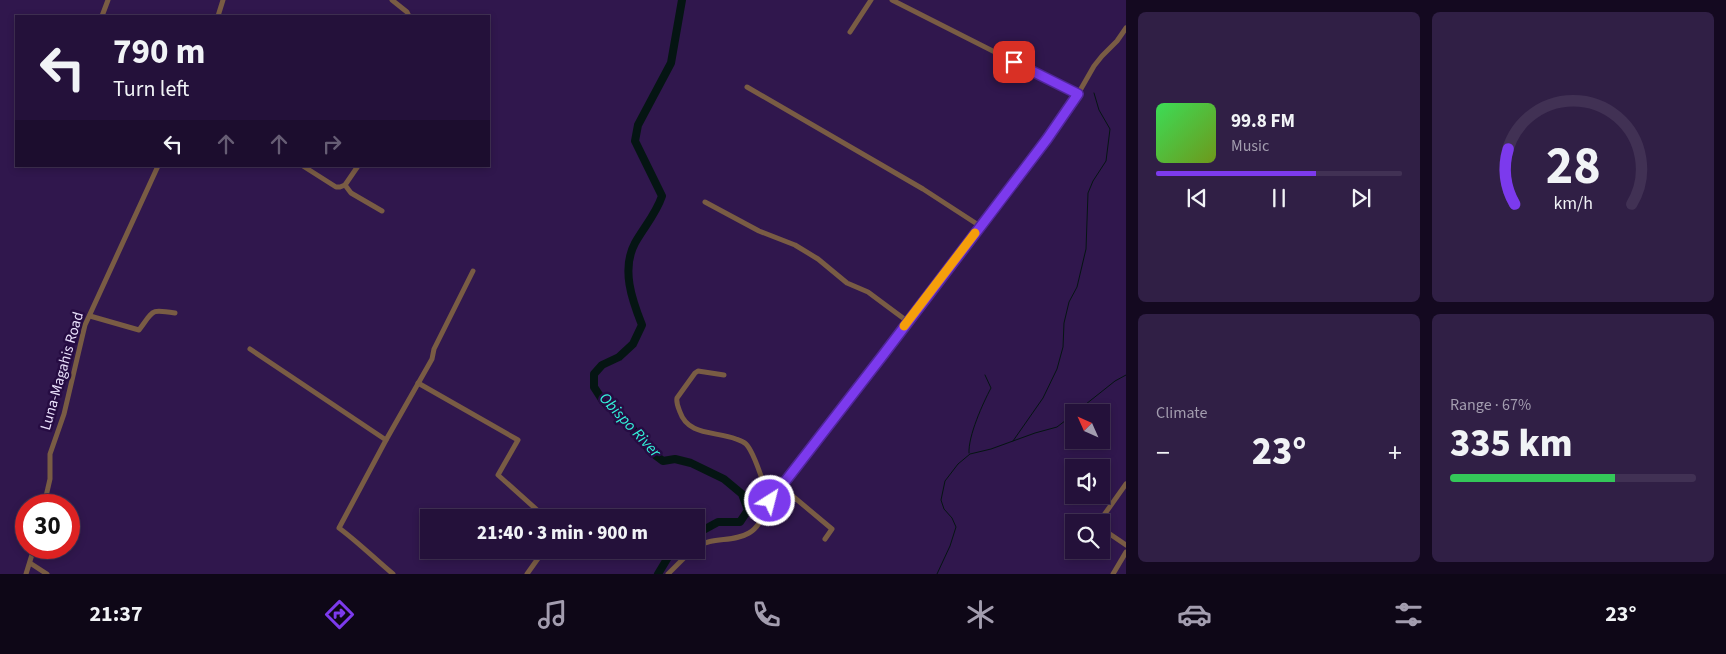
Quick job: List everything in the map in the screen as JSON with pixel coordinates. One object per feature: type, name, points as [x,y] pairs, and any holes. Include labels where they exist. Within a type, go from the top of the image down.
[{"type":"street","points":[[102,15],[108,0]]},
{"type":"street","points":[[218,15],[224,0]]},
{"type":"street","points":[[392,0],[408,15]]},
{"type":"street","points":[[850,32],[870,0]]},
{"type":"street","points":[[892,0],[1078,94]]},
{"type":"street","points":[[705,543],[713,540],[733,539],[750,533],[783,482],[797,467],[1047,139],[1078,94],[1094,66],[1126,28]]},
{"type":"street","points":[[747,87],[923,189],[980,226]]},
{"type":"street","name":"Luna-Magahis Road","points":[[47,494],[50,479],[50,454],[64,414],[85,325],[156,167]]},
{"type":"street","points":[[305,167],[340,188],[345,185],[357,167]]},
{"type":"street","points":[[345,185],[352,193],[382,211]]},
{"type":"street","points":[[705,202],[758,231],[795,245],[818,259],[847,283],[868,292],[908,321]]},
{"type":"street","points":[[394,574],[339,528],[432,359],[434,349],[473,272]]},
{"type":"street","points":[[90,316],[139,330],[153,311],[175,314]]},
{"type":"street","points":[[250,349],[386,440]]},
{"type":"street","points":[[724,375],[698,371],[676,401],[685,421],[699,431],[724,434],[747,445],[762,476],[770,501]]},
{"type":"street","points":[[418,383],[518,440],[498,475],[536,509]]},
{"type":"street","points":[[783,482],[789,493],[832,530],[825,539]]},
{"type":"street","points":[[1105,514],[1126,484]]},
{"type":"street","points":[[1110,534],[1126,546]]},
{"type":"street","points":[[1113,574],[1126,552]]},
{"type":"street","points":[[26,574],[31,559]]},
{"type":"street","points":[[527,574],[538,559]]},
{"type":"street","points":[[668,574],[683,559]]},
{"type":"street","points":[[30,563],[47,574]]},
{"type":"waterway","name":"Obispo River","points":[[682,0],[671,63],[638,125],[635,141],[662,196],[653,215],[635,243],[629,263],[628,274],[632,295],[642,325],[633,344],[619,357],[602,365],[594,374],[594,387],[603,401],[631,427],[651,452],[663,461],[675,459],[691,463],[724,479],[742,494],[748,510],[740,522],[718,522],[705,529]]},
{"type":"waterway","points":[[1013,441],[1043,398],[1057,369],[1063,347],[1064,323],[1069,302],[1077,287],[1086,249],[1088,193],[1093,181],[1106,161],[1110,129],[1099,110],[1094,93]]},
{"type":"waterway","points":[[969,453],[973,429],[991,388],[985,375]]},
{"type":"waterway","points":[[1086,404],[1115,381],[1126,375]]},
{"type":"waterway","points":[[937,574],[950,546],[956,527],[952,518],[944,509],[941,500],[945,481],[958,464],[970,454],[1057,427],[1065,421]]},
{"type":"waterway","name":"Obispo River","points":[[658,574],[667,559]]},
{"type":"slow traffic","points":[[904,326],[975,233]]},
{"type":"route","points":[[770,501],[774,493],[797,467],[1047,139],[1078,94],[1014,62]]}]
